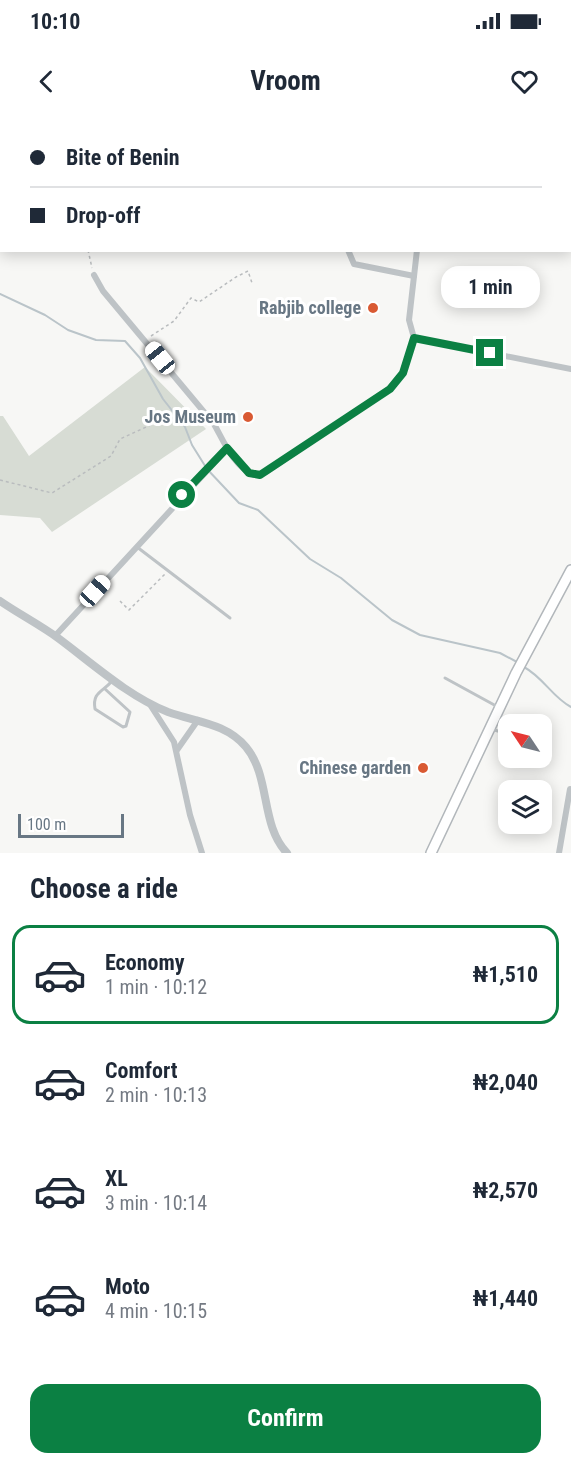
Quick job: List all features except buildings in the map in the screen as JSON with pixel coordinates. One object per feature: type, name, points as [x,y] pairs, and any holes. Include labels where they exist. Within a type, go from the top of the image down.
[{"type":"main road","points":[[431,853],[499,708],[571,570]]},
{"type":"street","points":[[349,252],[354,264],[414,276]]},
{"type":"street","points":[[93,275],[103,291],[214,424],[227,448],[249,473],[260,475],[390,389],[403,373],[414,338],[409,320],[417,252]]},
{"type":"street","points":[[414,338],[571,369]]},
{"type":"street","points":[[55,636],[227,448]]},
{"type":"street","points":[[0,601],[55,636],[113,680],[147,701],[172,713],[226,730],[252,755],[272,825],[287,853]]},
{"type":"street","points":[[147,701],[168,730],[177,750],[190,815],[202,853]]},
{"type":"street","points":[[177,750],[198,720]]},
{"type":"street","points":[[560,853],[570,789]]},
{"type":"lane","points":[[135,546],[230,618]]},
{"type":"lane","points":[[445,678],[499,708]]},
{"type":"lane","points":[[105,689],[130,712],[126,726],[115,723],[95,709],[94,698],[97,692],[105,689],[113,680]]},
{"type":"lane","points":[[489,729],[498,731]]},
{"type":"path","points":[[88,252],[93,275]]},
{"type":"path","points":[[146,341],[162,327],[174,321],[191,298],[200,302],[248,271],[252,283]]},
{"type":"path","points":[[0,480],[52,493],[111,456],[120,439],[165,418],[214,424]]},
{"type":"path","points":[[120,601],[129,610],[168,571]]},
{"type":"shaded area","points":[[145,367],[206,429],[52,532],[40,518],[0,515],[0,416],[3,416],[29,456]]},
{"type":"waterway","points":[[0,294],[45,315],[68,330],[96,340],[125,341],[140,358],[163,399],[185,427],[192,445],[207,469],[239,503],[258,510],[310,559],[341,578],[392,620],[420,635],[500,653],[517,662]]},
{"type":"waterway","points":[[524,667],[571,707]]},
{"type":"place","name":"Rabjib college","points":[[373,308]]},
{"type":"place","name":"Jos Museum","points":[[248,417]]},
{"type":"place","name":"Chinese garden","points":[[423,768]]},
{"type":"route","points":[[182,495],[227,448],[244,469],[254,475],[260,475],[376,400],[390,389],[403,373],[414,338],[423,342],[490,353]]}]
